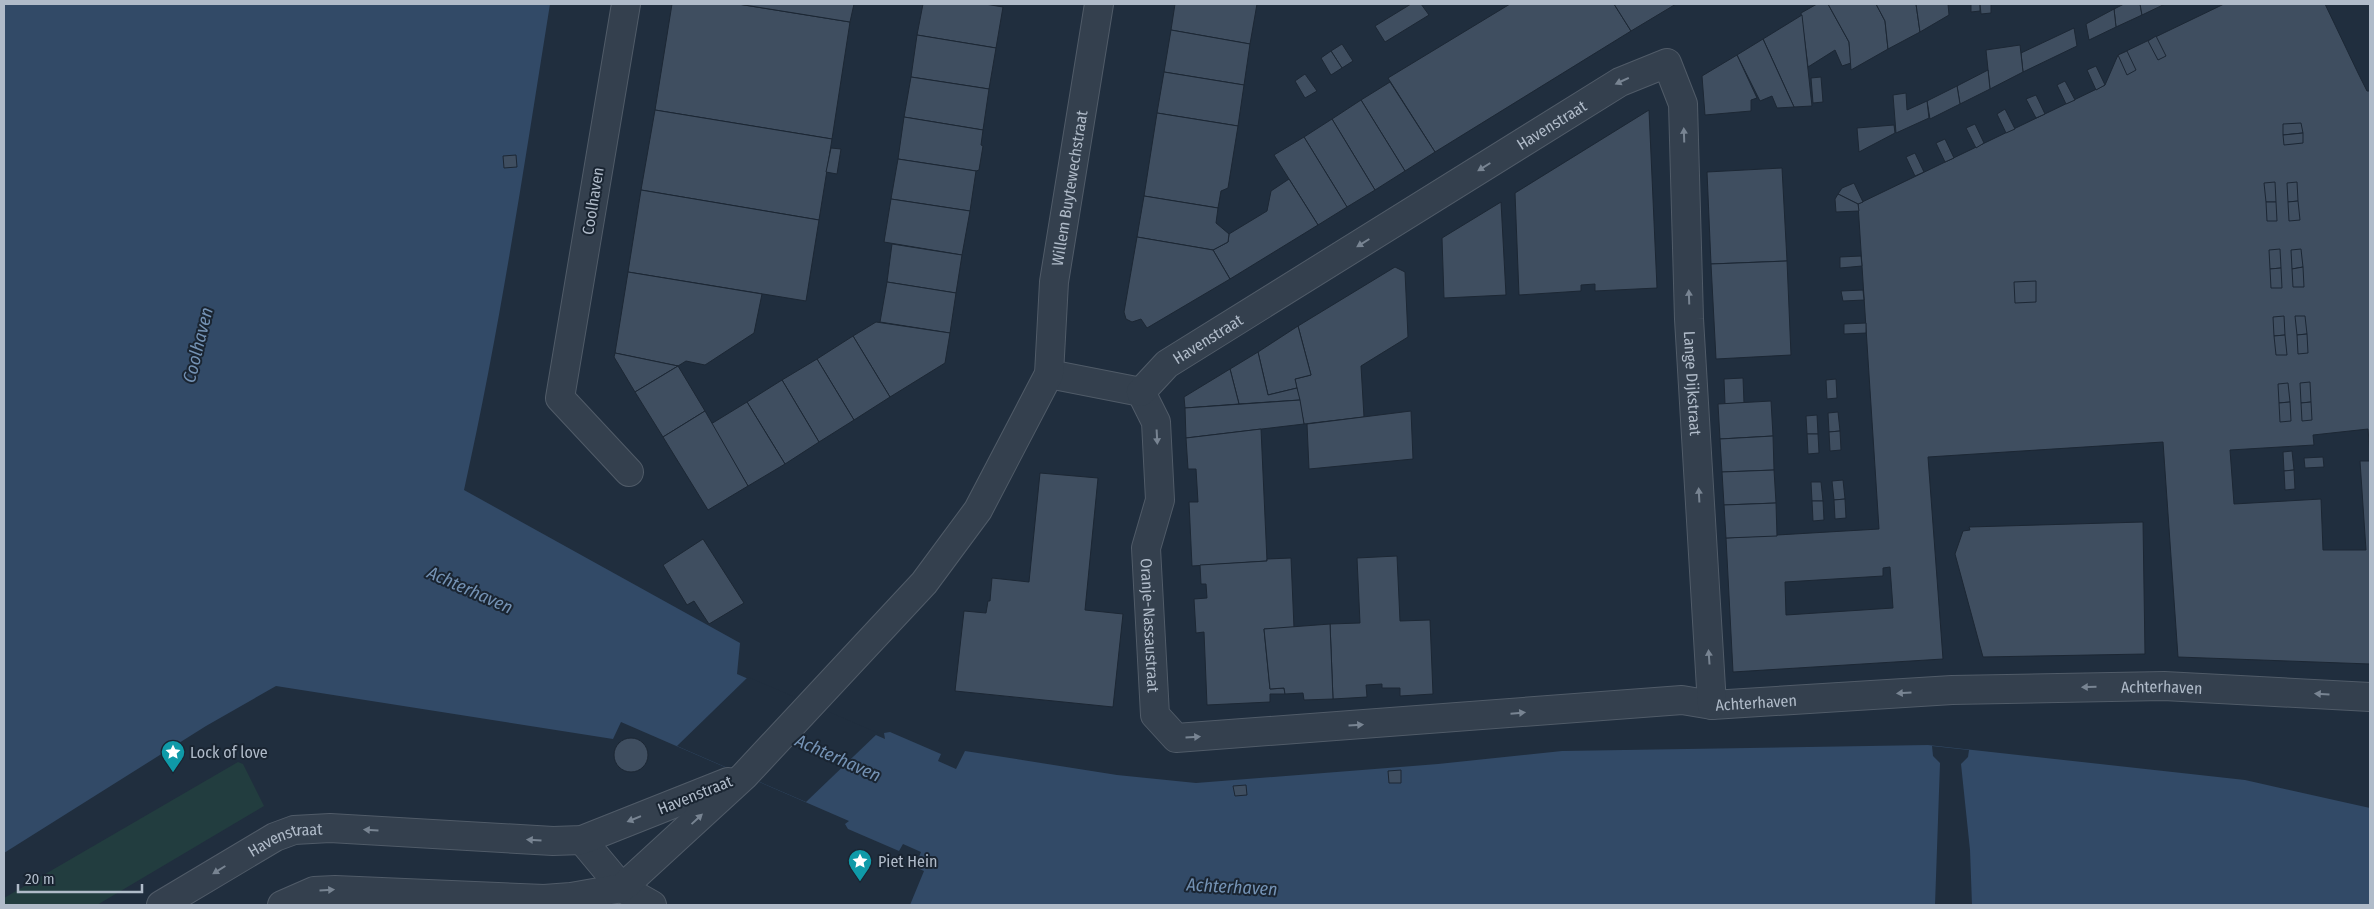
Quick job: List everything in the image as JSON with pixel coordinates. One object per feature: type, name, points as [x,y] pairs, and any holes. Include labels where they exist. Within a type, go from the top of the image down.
[{"type":"street","name":"Coolhaven","points":[[626,4],[560,398],[629,472]]},
{"type":"street","name":"Willem Buytewechstraat","points":[[1049,374],[1054,282],[1099,4]]},
{"type":"street","name":"Havenstraat","points":[[1141,392],[1167,364],[1620,82],[1667,63]]},
{"type":"street","name":"Lange Dijkstraat","points":[[1667,63],[1683,104],[1689,319],[1712,705]]},
{"type":"street","points":[[744,776],[924,583],[978,510],[1049,374],[1141,392]]},
{"type":"street","name":"Oranje-Nassaustraat","points":[[1141,392],[1156,422],[1160,500],[1146,548],[1155,715]]},
{"type":"street","name":"Achterhaven","points":[[1155,715],[1176,738],[1682,700],[1712,705],[1952,690],[2154,686],[2370,697]]},
{"type":"street","name":"Havenstraat","points":[[161,905],[261,844],[294,830],[330,828],[552,841],[582,840],[744,776]]},
{"type":"street","name":"Havenstraat","points":[[622,888],[744,776]]},
{"type":"street","points":[[582,840],[622,888],[652,905]]},
{"type":"street","points":[[282,905],[314,891],[329,890],[544,899],[571,897],[622,888]]},
{"type":"green space","points":[[238,762],[243,764],[264,806],[97,905],[4,905],[4,898]]},
{"type":"water","points":[[4,4],[550,4],[500,308],[464,490],[740,643],[737,674],[885,739],[884,733],[890,732],[941,754],[938,761],[956,769],[965,751],[1117,775],[1196,783],[1438,764],[1562,751],[1928,745],[2245,780],[2370,808],[2370,905],[910,905],[924,871],[915,867],[921,852],[903,844],[899,851],[848,829],[845,824],[849,821],[621,722],[613,739],[276,686],[206,726],[4,853]]},
{"type":"pier","points":[[748,677],[878,733],[806,802],[677,746]]},
{"type":"pier","points":[[1932,746],[1969,750],[1968,757],[1961,764],[1970,850],[1972,905],[1935,905],[1940,763],[1933,756]]},
{"type":"building","points":[[672,4],[738,4],[850,22],[832,139],[655,110]]},
{"type":"building","points":[[738,4],[854,4],[850,22]]},
{"type":"building","points":[[923,4],[985,4],[1003,7],[996,48],[917,35]]},
{"type":"building","points":[[1175,4],[1257,4],[1250,44],[1171,30]]},
{"type":"building","points":[[1411,4],[1421,4],[1429,15],[1385,42],[1375,26]]},
{"type":"building","points":[[1510,4],[1614,4],[1631,31],[1435,152],[1388,78]]},
{"type":"building","points":[[1614,4],[1676,4],[1631,31]]},
{"type":"building","points":[[1817,4],[1828,4],[1849,42],[1851,63],[1842,66],[1835,50],[1808,67],[1801,13]]},
{"type":"building","points":[[1828,4],[1876,4],[1885,21],[1888,49],[1851,70],[1849,42]]},
{"type":"building","points":[[1876,4],[1916,4],[1920,32],[1888,49],[1885,21]]},
{"type":"building","points":[[1916,4],[1948,4],[1949,15],[1920,32]]},
{"type":"building","points":[[1971,4],[1980,4],[1980,11],[1971,12]]},
{"type":"building","points":[[1980,4],[1991,4],[1991,13],[1981,14]]},
{"type":"building","points":[[2124,4],[2140,4],[2142,15],[2116,27],[2114,9]]},
{"type":"building","points":[[2140,4],[2165,4],[2142,15]]},
{"type":"building","points":[[2224,4],[2325,4],[2367,91],[2370,91],[2370,454],[2368,429],[2313,435],[2314,445],[2230,450],[2234,504],[2321,499],[2323,550],[2366,550],[2360,461],[2370,461],[2370,664],[2178,657],[2163,442],[1928,457],[1943,659],[1733,672],[1726,538],[1879,529],[1858,204],[2105,85],[2118,55]],"holes":[[[1890,567],[1893,608],[1786,615],[1785,582],[1883,576],[1883,568]]]},
{"type":"building","points":[[2114,9],[2116,27],[2089,40],[2086,24]]},
{"type":"building","points":[[1802,15],[1812,106],[1794,107],[1763,39]]},
{"type":"building","points":[[2074,28],[2077,46],[2023,72],[2021,53]]},
{"type":"building","points":[[1171,30],[1250,44],[1244,85],[1164,72]]},
{"type":"building","points":[[917,35],[996,48],[989,89],[911,77]]},
{"type":"building","points":[[2156,36],[2166,56],[2158,60],[2148,41]]},
{"type":"building","points":[[1763,39],[1794,107],[1777,108],[1772,96],[1760,101],[1737,55]]},
{"type":"building","points":[[1342,44],[1353,61],[1342,68],[1331,51]]},
{"type":"building","points":[[2020,45],[2023,72],[1990,89],[1986,50]]},
{"type":"building","points":[[1331,51],[1342,68],[1331,75],[1321,58]]},
{"type":"building","points":[[2127,51],[2136,70],[2127,75],[2118,55]]},
{"type":"building","points":[[1737,55],[1757,98],[1751,100],[1751,111],[1705,115],[1702,76]]},
{"type":"building","points":[[2096,66],[2105,85],[2096,90],[2087,70]]},
{"type":"building","points":[[1988,70],[1990,89],[1960,104],[1957,86]]},
{"type":"building","points":[[1164,72],[1244,85],[1238,126],[1157,113]]},
{"type":"building","points":[[1305,74],[1317,91],[1305,98],[1295,81]]},
{"type":"building","points":[[911,77],[989,89],[983,130],[904,117]]},
{"type":"building","points":[[1821,77],[1823,102],[1813,103],[1811,78]]},
{"type":"building","points":[[2065,81],[2075,100],[2066,104],[2057,85]]},
{"type":"building","points":[[1390,82],[1435,152],[1405,171],[1361,100]]},
{"type":"building","points":[[1957,86],[1960,104],[1930,119],[1927,101]]},
{"type":"building","points":[[1906,93],[1907,110],[1927,101],[1929,118],[1896,133],[1893,95]]},
{"type":"building","points":[[2036,95],[2045,114],[2036,118],[2026,99]]},
{"type":"building","points":[[1361,100],[1405,171],[1375,190],[1332,119]]},
{"type":"building","points":[[2005,109],[2015,129],[2006,133],[1997,114]]},
{"type":"building","points":[[655,110],[832,139],[819,220],[641,190]]},
{"type":"building","points":[[1649,110],[1657,288],[1595,291],[1595,284],[1581,285],[1581,291],[1519,295],[1515,193]]},
{"type":"building","points":[[1157,113],[1238,126],[1228,188],[1221,191],[1218,208],[1144,196]]},
{"type":"building","points":[[904,117],[983,130],[981,145],[983,146],[979,170],[898,159]]},
{"type":"building","points":[[1332,119],[1375,190],[1347,207],[1304,137]]},
{"type":"building","points":[[2301,123],[2303,133],[2283,135],[2283,124]]},
{"type":"building","points":[[1975,124],[1984,143],[1976,148],[1966,128]]},
{"type":"building","points":[[1894,125],[1895,133],[1859,152],[1857,128]]},
{"type":"building","points":[[2303,133],[2303,143],[2284,145],[2283,135]]},
{"type":"building","points":[[1304,137],[1347,207],[1318,225],[1274,155]]},
{"type":"building","points":[[1945,139],[1954,158],[1945,162],[1936,143]]},
{"type":"building","points":[[831,148],[841,149],[837,174],[826,172]]},
{"type":"building","points":[[1915,153],[1924,172],[1915,176],[1906,157]]},
{"type":"building","points":[[516,155],[517,167],[504,168],[503,156]]},
{"type":"building","points":[[898,159],[976,171],[970,211],[891,199]]},
{"type":"building","points":[[1782,168],[1787,261],[1711,264],[1707,172]]},
{"type":"building","points":[[1289,179],[1318,225],[1230,279],[1213,250],[1228,242],[1229,234],[1267,211],[1271,191]]},
{"type":"building","points":[[2275,182],[2276,202],[2266,202],[2264,183]]},
{"type":"building","points":[[2297,182],[2298,201],[2288,202],[2287,183]]},
{"type":"building","points":[[1854,183],[1863,202],[1858,204],[1838,194],[1842,188]]},
{"type":"building","points":[[641,190],[819,220],[806,301],[628,272]]},
{"type":"building","points":[[1838,194],[1858,204],[1859,211],[1836,212],[1835,199]]},
{"type":"building","points":[[1144,196],[1218,208],[1216,223],[1229,234],[1228,242],[1213,250],[1137,237]]},
{"type":"building","points":[[891,199],[970,211],[962,255],[884,242]]},
{"type":"building","points":[[2298,201],[2300,220],[2289,221],[2288,202]]},
{"type":"building","points":[[1501,202],[1506,295],[1444,298],[1442,238]]},
{"type":"building","points":[[2266,202],[2276,202],[2277,221],[2267,221]]},
{"type":"building","points":[[1137,237],[1213,250],[1230,279],[1147,328],[1141,319],[1132,322],[1126,319],[1124,312]]},
{"type":"building","points":[[892,244],[962,255],[956,293],[887,282]]},
{"type":"building","points":[[2280,249],[2281,268],[2270,269],[2269,250]]},
{"type":"building","points":[[2301,249],[2303,267],[2292,269],[2291,250]]},
{"type":"building","points":[[1861,256],[1862,266],[1840,268],[1840,257]]},
{"type":"building","points":[[1787,261],[1791,355],[1716,359],[1711,264]]},
{"type":"building","points":[[1395,267],[1405,272],[1408,337],[1361,366],[1364,417],[1304,424],[1295,379],[1311,375],[1298,326]]},
{"type":"building","points":[[2303,267],[2304,287],[2293,287],[2292,269]]},
{"type":"building","points":[[2281,268],[2282,288],[2271,288],[2270,269]]},
{"type":"building","points":[[628,272],[762,294],[754,333],[705,365],[686,361],[678,366],[615,353]]},
{"type":"building","points":[[2036,281],[2036,302],[2015,303],[2014,282]]},
{"type":"building","points":[[887,282],[956,293],[950,333],[880,322]]},
{"type":"building","points":[[1863,290],[1864,300],[1843,301],[1841,291]]},
{"type":"building","points":[[2284,316],[2285,335],[2274,336],[2273,317]]},
{"type":"building","points":[[2295,316],[2305,316],[2307,334],[2297,335]]},
{"type":"building","points":[[876,322],[950,333],[945,363],[890,397],[853,336]]},
{"type":"building","points":[[1866,323],[1866,333],[1844,334],[1844,324]]},
{"type":"building","points":[[1298,326],[1311,375],[1295,379],[1297,388],[1268,395],[1258,352]]},
{"type":"building","points":[[2307,334],[2308,353],[2298,354],[2297,335]]},
{"type":"building","points":[[2285,335],[2287,355],[2276,355],[2274,336]]},
{"type":"building","points":[[853,336],[890,397],[854,420],[817,359]]},
{"type":"building","points":[[1258,352],[1268,395],[1297,388],[1300,400],[1239,404],[1230,369]]},
{"type":"building","points":[[615,353],[678,366],[635,392],[614,357]]},
{"type":"building","points":[[817,359],[854,420],[819,442],[782,380]]},
{"type":"building","points":[[678,366],[705,411],[663,437],[635,392]]},
{"type":"building","points":[[1230,369],[1239,404],[1185,408],[1184,397]]},
{"type":"building","points":[[1743,378],[1744,403],[1725,404],[1724,379]]},
{"type":"building","points":[[1836,379],[1837,398],[1827,399],[1826,380]]},
{"type":"building","points":[[782,380],[819,442],[785,464],[747,402]]},
{"type":"building","points":[[2310,382],[2311,402],[2301,403],[2300,383]]},
{"type":"building","points":[[2288,383],[2290,402],[2279,403],[2278,384]]},
{"type":"building","points":[[1300,400],[1304,424],[1186,438],[1185,408]]},
{"type":"building","points":[[1771,401],[1773,436],[1720,439],[1718,404]]},
{"type":"building","points":[[747,402],[785,464],[748,486],[711,424]]},
{"type":"building","points":[[2290,402],[2291,421],[2280,422],[2279,403]]},
{"type":"building","points":[[2311,402],[2312,420],[2302,421],[2301,403]]},
{"type":"building","points":[[705,411],[748,486],[708,510],[663,437]]},
{"type":"building","points":[[1411,411],[1413,459],[1309,469],[1307,424]]},
{"type":"building","points":[[1838,412],[1840,431],[1829,432],[1828,413]]},
{"type":"building","points":[[1817,415],[1818,434],[1807,434],[1806,416]]},
{"type":"building","points":[[1261,429],[1267,561],[1192,566],[1189,502],[1198,502],[1196,469],[1188,469],[1186,438]]},
{"type":"building","points":[[1840,431],[1841,450],[1830,451],[1829,432]]},
{"type":"building","points":[[1807,434],[1818,434],[1819,453],[1808,454]]},
{"type":"building","points":[[1773,436],[1774,470],[1722,472],[1720,439]]},
{"type":"building","points":[[2292,451],[2294,470],[2284,471],[2283,452]]},
{"type":"building","points":[[2323,457],[2324,467],[2305,468],[2304,458]]},
{"type":"building","points":[[1774,470],[1776,503],[1724,505],[1722,472]]},
{"type":"building","points":[[2294,470],[2295,489],[2285,490],[2284,471]]},
{"type":"building","points":[[1040,473],[1098,478],[1085,610],[1123,614],[1113,707],[955,691],[964,611],[986,613],[988,601],[990,601],[992,578],[1029,582]]},
{"type":"building","points":[[1843,480],[1845,499],[1834,500],[1832,481]]},
{"type":"building","points":[[1811,482],[1821,482],[1823,501],[1812,501]]},
{"type":"building","points":[[1845,499],[1846,518],[1835,519],[1834,500]]},
{"type":"building","points":[[1812,501],[1823,501],[1824,520],[1813,521]]},
{"type":"building","points":[[1776,503],[1777,536],[1726,538],[1724,505]]},
{"type":"building","points":[[2143,522],[2145,654],[1983,657],[1955,554],[1963,531],[1970,530],[1969,527]]},
{"type":"building","points":[[703,539],[744,603],[709,624],[694,601],[687,605],[663,565]]},
{"type":"building","points":[[1397,556],[1400,621],[1430,620],[1433,694],[1400,696],[1400,688],[1382,688],[1382,684],[1366,685],[1367,697],[1333,699],[1330,624],[1360,623],[1357,558]]},
{"type":"building","points":[[1291,558],[1294,628],[1264,629],[1270,689],[1284,688],[1285,694],[1270,694],[1270,702],[1207,705],[1204,632],[1196,633],[1194,599],[1207,598],[1206,584],[1201,584],[1200,565]]},
{"type":"building","points":[[1330,624],[1333,699],[1304,700],[1303,693],[1285,694],[1284,688],[1270,689],[1264,629]]},
{"type":"building","points":[[631,738],[643,743],[648,755],[643,767],[631,772],[619,767],[614,755],[619,743]]},
{"type":"building","points":[[1401,770],[1401,783],[1389,783],[1388,771]]},
{"type":"building","points":[[1246,785],[1247,795],[1235,796],[1233,786]]},
{"type":"place","name":"Lock of love","points":[[173,773]]},
{"type":"place","name":"Piet Hein","points":[[860,882]]}]
